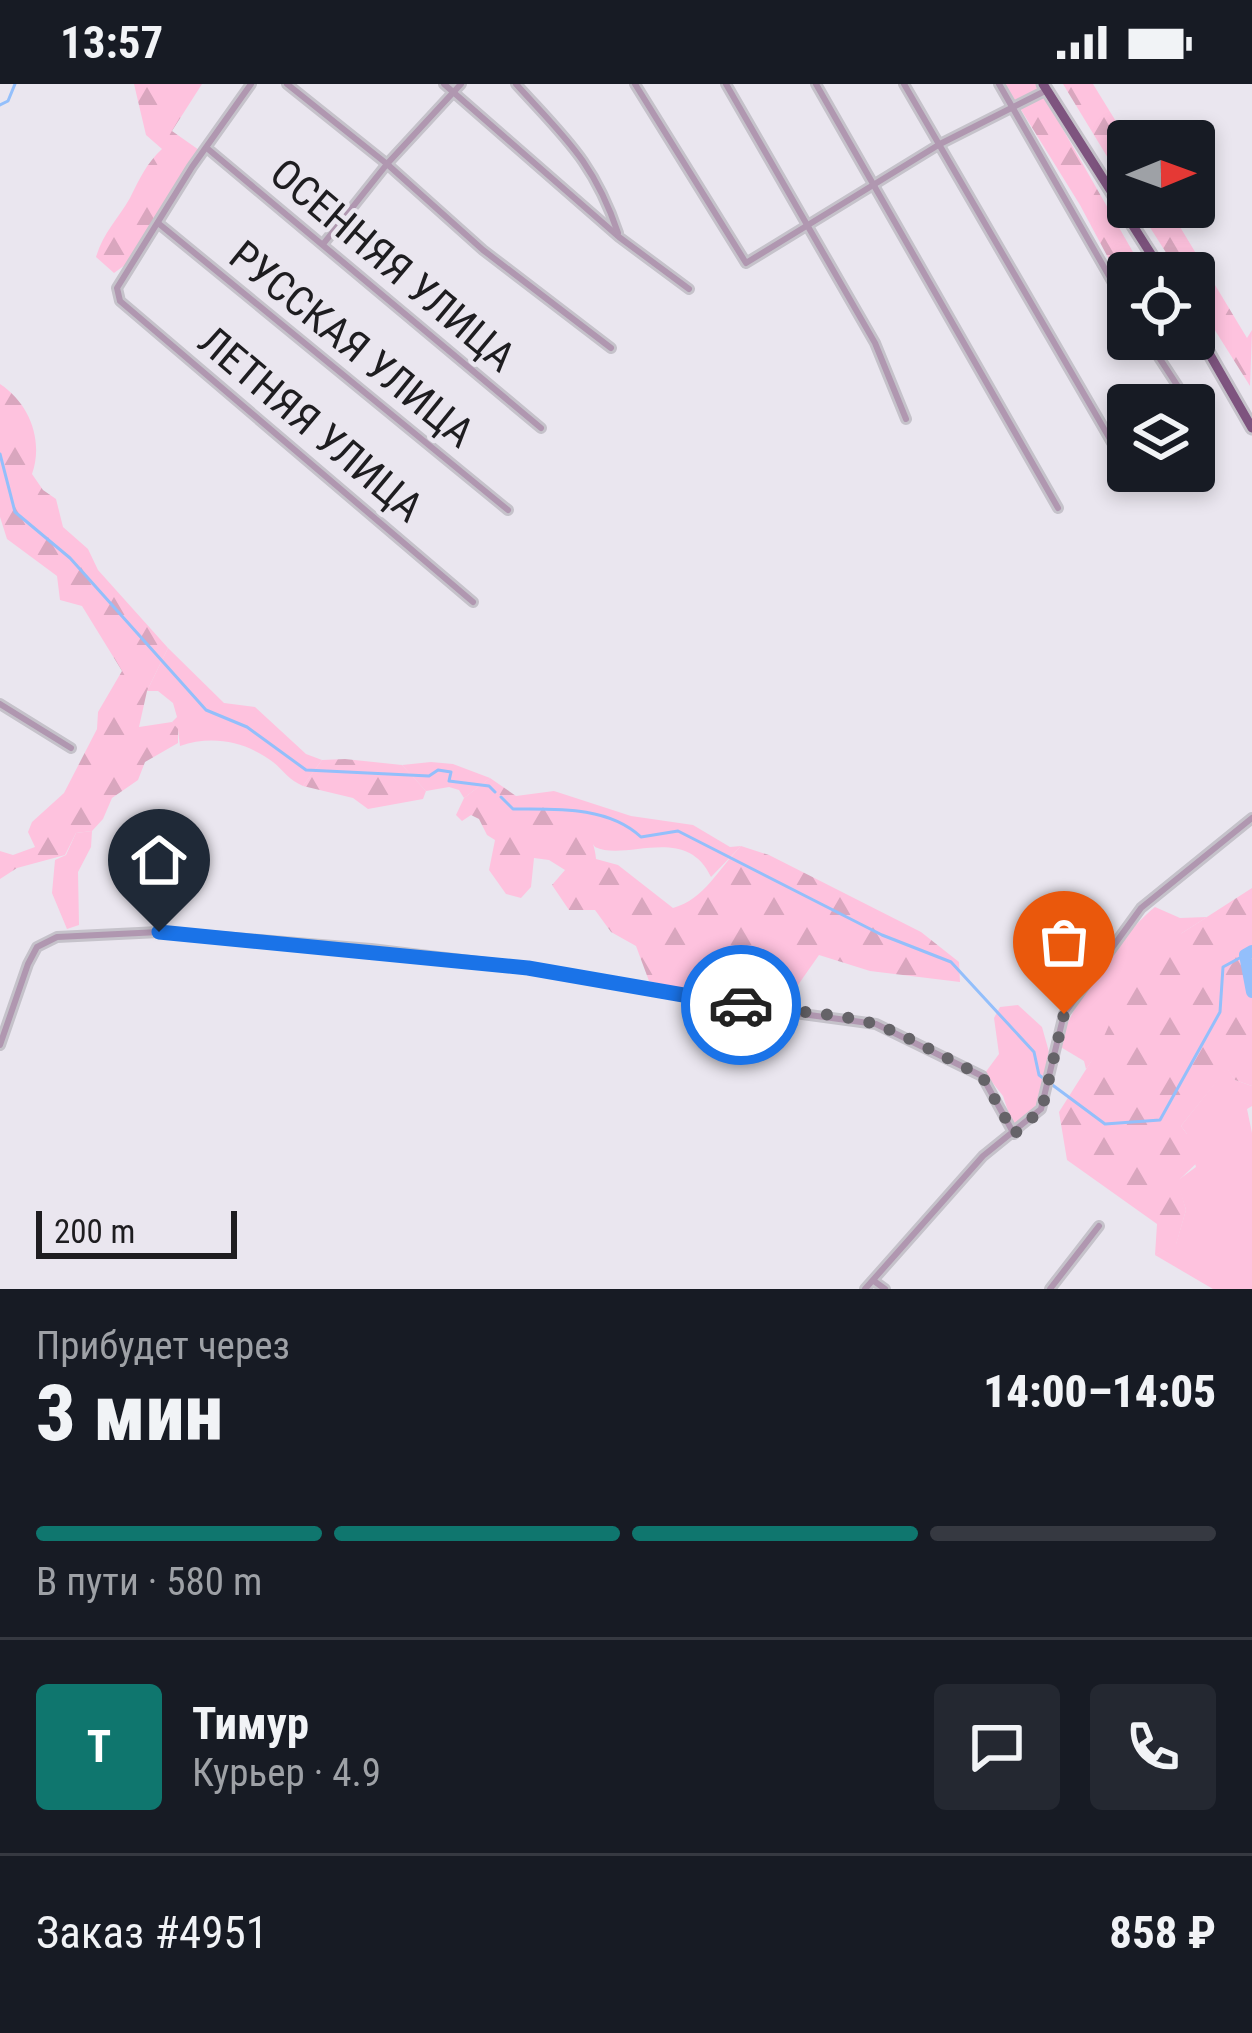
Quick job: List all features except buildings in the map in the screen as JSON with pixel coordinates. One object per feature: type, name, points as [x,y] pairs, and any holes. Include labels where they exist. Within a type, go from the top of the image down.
[{"type":"main road","points":[[1045,87],[1150,252]]},
{"type":"main road","points":[[1213,360],[1252,428]]},
{"type":"street","points":[[158,224],[251,84]]},
{"type":"street","points":[[287,84],[483,250],[611,348]]},
{"type":"street","points":[[444,84],[619,237],[689,289]]},
{"type":"street","points":[[324,243],[387,164],[461,84]]},
{"type":"street","points":[[516,84],[586,162],[604,191],[619,237]]},
{"type":"street","points":[[635,84],[746,263],[940,144],[1045,87]]},
{"type":"street","points":[[726,84],[875,343],[906,418]]},
{"type":"street","points":[[816,84],[1058,508]]},
{"type":"street","points":[[904,84],[1107,434]]},
{"type":"street","points":[[999,84],[1107,274]]},
{"type":"street","name":"ОСЕННЯЯ УЛИЦА","points":[[207,148],[542,428]]},
{"type":"street","name":"ЛЕТНЯЯ УЛИЦА","points":[[158,224],[118,288],[120,301],[473,602]]},
{"type":"street","name":"РУССКАЯ УЛИЦА","points":[[158,224],[508,510]]},
{"type":"street","points":[[0,704],[71,748]]},
{"type":"street","points":[[865,1289],[983,1156],[1042,1109],[1064,1014],[1141,908],[1252,818]]},
{"type":"street","points":[[0,1045],[28,964],[38,947],[57,937],[159,932],[347,947],[528,968],[728,1004],[876,1024],[982,1076],[1014,1134]]},
{"type":"street","points":[[1050,1289],[1099,1226]]},
{"type":"street","points":[[874,1281],[885,1289]]},
{"type":"green space","points":[[134,84],[202,84],[172,131],[199,150],[125,265],[114,273],[96,257],[99,248],[162,149],[146,135]]},
{"type":"green space","points":[[1005,84],[1037,84],[1107,206],[1107,228],[1119,228],[1133,252],[1107,256]]},
{"type":"green space","points":[[1063,84],[1093,84],[1115,120],[1107,120],[1107,156]]},
{"type":"green space","points":[[1150,228],[1181,228],[1195,252],[1166,252]]},
{"type":"green space","points":[[1215,285],[1247,338],[1252,330],[1250,386],[1215,330]]},
{"type":"green space","points":[[0,384],[19,401],[31,423],[36,448],[32,474],[56,499],[63,527],[88,549],[98,570],[168,648],[147,691],[139,727],[172,722],[178,729],[178,743],[145,762],[138,780],[112,798],[92,831],[76,833],[65,855],[17,868],[0,879],[0,851],[13,855],[35,847],[28,832],[32,822],[64,793],[97,729],[98,712],[122,671],[82,606],[60,600],[57,576],[7,539],[0,517]]},
{"type":"green space","points":[[168,648],[224,703],[255,707],[306,754],[322,760],[303,786],[273,762],[240,745],[204,741],[180,746],[172,722],[177,717],[173,703],[158,691],[147,691]]},
{"type":"green space","points":[[322,760],[402,765],[426,791],[423,799],[368,809],[353,798],[303,786]]},
{"type":"green space","points":[[453,764],[490,778],[464,798],[449,787],[426,791],[402,765]]},
{"type":"green space","points":[[490,778],[516,796],[554,791],[590,823],[596,859],[618,865],[673,908],[703,890],[741,846],[769,855],[921,932],[959,962],[960,982],[870,971],[819,955],[798,985],[724,979],[695,971],[682,989],[649,981],[636,946],[611,932],[595,910],[569,910],[552,885],[565,870],[549,860],[534,858],[531,887],[521,898],[506,894],[489,870],[495,840],[479,819],[471,815],[462,821],[456,815],[464,798]]},
{"type":"green space","points":[[554,791],[631,816],[693,825],[730,847],[741,846],[711,877],[687,852],[595,847]]},
{"type":"green space","points":[[92,831],[91,847],[78,872],[79,925],[67,929],[52,893],[55,860],[66,855],[76,833]]},
{"type":"green space","points":[[1252,888],[1252,1086],[1235,1080],[1227,1069],[1181,1126],[1187,1134],[1197,1133],[1205,1155],[1178,1181],[1186,1210],[1176,1245],[1155,1255],[1157,1224],[1067,1160],[1059,1112],[1097,1052],[1129,980],[1182,933]]},
{"type":"green space","points":[[1155,907],[1180,918],[1207,917],[1182,933],[1086,1069],[1084,1061],[1059,1046],[1065,1029],[1099,971]]},
{"type":"green space","points":[[1018,1005],[1042,1027],[1049,1052],[1033,1112],[1012,1123],[1003,1096],[985,1073],[999,1054],[994,1018],[1000,1007]]},
{"type":"green space","points":[[1227,1068],[1235,1080],[1252,1086],[1252,1106],[1247,1109],[1252,1133],[1252,1289],[1213,1289],[1155,1255],[1176,1244],[1186,1210],[1177,1181],[1196,1167],[1181,1126]]},
{"type":"waterway","points":[[0,105],[8,101],[15,84]]},
{"type":"waterway","points":[[0,454],[15,512],[70,558],[206,710],[247,727],[306,770],[429,776],[438,770],[451,772],[449,781],[489,786],[495,792]]},
{"type":"waterway","points":[[501,797],[513,809],[597,815],[641,837],[678,831],[882,935],[951,962],[1034,1052],[1039,1075],[1105,1124],[1160,1120],[1220,1012],[1223,967],[1245,955]]},
{"type":"waterway","points":[[1252,951],[1245,955],[1252,992]]},
{"type":"way so far","points":[[741,1005],[841,1016],[906,1037],[982,1076],[1014,1134],[1042,1109],[1064,1014]]},
{"type":"route","points":[[159,932],[528,968],[741,1005]]}]
